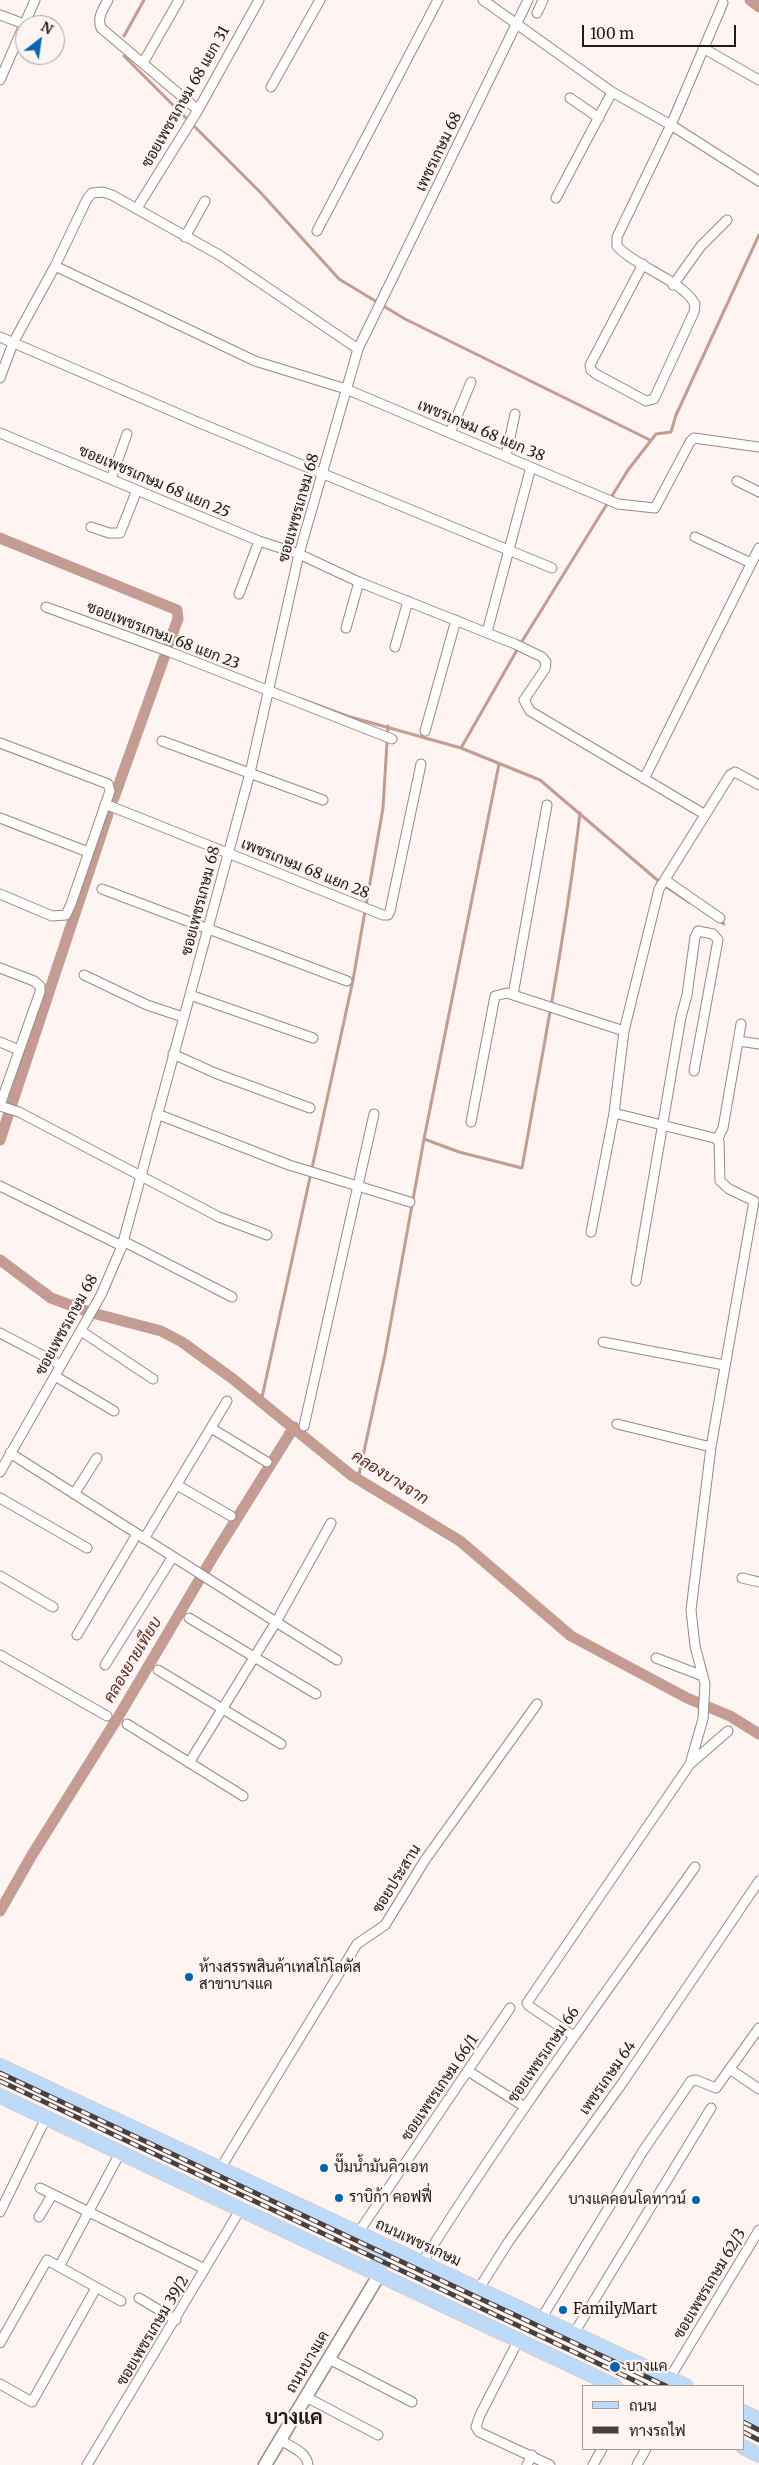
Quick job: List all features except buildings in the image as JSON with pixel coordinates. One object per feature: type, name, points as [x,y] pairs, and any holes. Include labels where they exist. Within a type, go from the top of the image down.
[{"type":"main road","name":"ถนนเพชรเกษม","points":[[0,2066],[684,2385]]},
{"type":"main road","points":[[0,2096],[613,2385]]},
{"type":"main road","points":[[358,2233],[375,2250],[379,2275]]},
{"type":"main road","name":"ถนนบางแค","points":[[265,2465],[379,2275]]},
{"type":"main road","points":[[744,2412],[759,2420]]},
{"type":"main road","points":[[744,2448],[759,2455]]},
{"type":"street","points":[[28,15],[35,0]]},
{"type":"street","points":[[108,0],[100,14],[98,21],[100,28],[198,110]]},
{"type":"street","points":[[143,63],[179,0]]},
{"type":"street","name":"ซอยเพชรเกษม 68 แยก 31","points":[[137,208],[198,110],[259,0]]},
{"type":"street","points":[[271,87],[320,0]]},
{"type":"street","points":[[317,231],[438,0]]},
{"type":"street","points":[[483,0],[612,92],[671,125],[759,181]]},
{"type":"street","name":"เพชรเกษม 68","points":[[374,317],[528,0]]},
{"type":"street","points":[[536,14],[543,0]]},
{"type":"street","points":[[643,264],[590,365],[591,370],[596,374],[646,401],[654,399],[694,312],[694,304],[690,297],[643,264],[621,251],[617,246],[617,237],[671,125],[723,3]]},
{"type":"street","points":[[0,15],[15,21]]},
{"type":"street","points":[[0,80],[15,45]]},
{"type":"street","points":[[703,48],[759,80]]},
{"type":"street","points":[[556,198],[612,92]]},
{"type":"street","points":[[570,98],[599,118]]},
{"type":"street","points":[[0,378],[14,343],[55,266],[87,199],[92,193],[103,192],[137,208],[221,256],[358,349]]},
{"type":"street","points":[[185,237],[205,201]]},
{"type":"street","points":[[673,285],[701,246],[727,220]]},
{"type":"street","name":"เพชรเกษม 68 แยก 38","points":[[55,266],[254,361],[346,389],[618,504],[655,508],[690,442],[694,438],[759,447]]},
{"type":"street","name":"ซอยเพชรเกษม 68","points":[[0,1472],[102,1295],[123,1243],[250,772],[270,691],[299,554],[358,349],[374,317]]},
{"type":"street","points":[[0,337],[248,444],[323,472],[552,568]]},
{"type":"street","points":[[450,433],[471,382]]},
{"type":"street","points":[[506,456],[515,414]]},
{"type":"street","name":"ซอยเพชรเกษม 68 แยก 25","points":[[0,433],[259,541],[299,554],[359,582],[487,632],[542,657],[546,662],[545,668],[526,695],[526,706],[530,711],[644,779]]},
{"type":"street","points":[[111,479],[128,434]]},
{"type":"street","points":[[487,632],[531,467]]},
{"type":"street","points":[[737,480],[759,492]]},
{"type":"street","points":[[91,527],[109,533],[120,533],[136,490]]},
{"type":"street","points":[[695,536],[751,563]]},
{"type":"street","points":[[239,594],[259,541]]},
{"type":"street","points":[[704,814],[644,779],[759,548]]},
{"type":"street","points":[[346,628],[359,582]]},
{"type":"street","points":[[395,647],[408,601]]},
{"type":"street","name":"ซอยเพชรเกษม 68 แยก 23","points":[[46,606],[392,739]]},
{"type":"street","points":[[425,731],[456,620]]},
{"type":"street","points":[[162,741],[324,800]]},
{"type":"street","points":[[0,743],[108,784],[110,790],[66,915],[52,916],[0,894]]},
{"type":"street","name":"เพชรเกษม 68 แยก 28","points":[[105,804],[383,916],[388,915],[421,764]]},
{"type":"street","points":[[591,1232],[614,1113],[624,1031],[663,884],[704,814],[730,775],[735,772],[759,785]]},
{"type":"street","points":[[513,995],[547,805]]},
{"type":"street","points":[[0,818],[88,852]]},
{"type":"street","points":[[663,884],[720,918]]},
{"type":"street","points":[[102,888],[346,981]]},
{"type":"street","points":[[636,1280],[695,937],[698,931],[713,934],[718,940],[694,1072]]},
{"type":"street","points":[[0,968],[34,981],[40,986],[2,1106],[19,1112],[219,1217],[267,1235]]},
{"type":"street","points":[[84,975],[147,1005],[183,1017]]},
{"type":"street","points":[[472,1122],[495,996],[500,993],[540,1003],[624,1031]]},
{"type":"street","points":[[190,995],[312,1038]]},
{"type":"street","points":[[717,1140],[723,1128],[741,1024]]},
{"type":"street","points":[[739,1041],[759,1044]]},
{"type":"street","points":[[0,1042],[19,1050]]},
{"type":"street","points":[[173,1054],[215,1073],[310,1108]]},
{"type":"street","points":[[614,1113],[717,1140]]},
{"type":"street","points":[[157,1114],[289,1165],[410,1202]]},
{"type":"street","points":[[304,1426],[374,1114]]},
{"type":"street","points":[[690,1764],[704,1719],[704,1680],[695,1646],[691,1610],[711,1447],[754,1201],[729,1189],[720,1181],[719,1141],[717,1140]]},
{"type":"street","points":[[0,1186],[123,1243],[232,1297]]},
{"type":"street","points":[[83,1328],[154,1379]]},
{"type":"street","points":[[0,1333],[61,1365]]},
{"type":"street","points":[[603,1342],[724,1365]]},
{"type":"street","points":[[55,1376],[114,1411]]},
{"type":"street","points":[[78,1635],[141,1536],[177,1485],[227,1401]]},
{"type":"street","points":[[617,1424],[711,1447]]},
{"type":"street","points":[[210,1428],[267,1462]]},
{"type":"street","points":[[10,1453],[141,1536],[172,1558],[337,1660]]},
{"type":"street","points":[[74,1494],[97,1458]]},
{"type":"street","points":[[177,1485],[230,1516]]},
{"type":"street","points":[[0,1498],[87,1548]]},
{"type":"street","points":[[189,1763],[276,1622],[330,1523]]},
{"type":"street","points":[[105,1665],[172,1558]]},
{"type":"street","points":[[0,1576],[53,1607]]},
{"type":"street","points":[[742,1578],[759,1582]]},
{"type":"street","points":[[189,1618],[316,1694]]},
{"type":"street","points":[[0,1655],[107,1716]]},
{"type":"street","points":[[656,1658],[704,1680]]},
{"type":"street","points":[[158,1670],[280,1744]]},
{"type":"street","name":"ซอยประสาน","points":[[220,2169],[357,1944],[384,1925],[425,1860],[537,1704]]},
{"type":"street","points":[[127,1724],[243,1796]]},
{"type":"street","points":[[574,2036],[527,2003],[690,1764],[728,1730]]},
{"type":"street","name":"ซอยเพชรเกษม 66","points":[[422,2263],[524,2108],[695,1867]]},
{"type":"street","name":"เพชรเกษม 64","points":[[478,2290],[509,2241],[623,2082],[759,1881]]},
{"type":"street","name":"ซอยเพชรเกษม 66/1","points":[[358,2233],[510,2008]]},
{"type":"street","points":[[541,2319],[643,2151],[691,2081],[696,2080],[715,2088],[759,2028]]},
{"type":"street","points":[[730,2070],[759,2088]]},
{"type":"street","points":[[468,2071],[524,2108]]},
{"type":"street","points":[[573,2334],[711,2108]]},
{"type":"street","points":[[0,2212],[46,2118]]},
{"type":"street","points":[[59,2267],[120,2153]]},
{"type":"street","points":[[40,2188],[205,2269]]},
{"type":"street","points":[[39,2217],[52,2195]]},
{"type":"street","name":"ซอยเพชรเกษม 39/2","points":[[88,2465],[240,2210]]},
{"type":"street","name":"ซอยเพชรเกษม 62/3","points":[[669,2378],[759,2230]]},
{"type":"street","points":[[0,2343],[47,2260],[121,2301]]},
{"type":"street","points":[[0,2384],[32,2402],[96,2288]]},
{"type":"street","points":[[138,2298],[176,2320]]},
{"type":"street","points":[[518,2341],[480,2415],[476,2427],[479,2432],[550,2465]]},
{"type":"street","points":[[329,2359],[412,2402]]},
{"type":"street","points":[[306,2397],[378,2434]]},
{"type":"street","points":[[280,2440],[303,2454],[308,2465]]},
{"type":"street","points":[[593,2465],[601,2450]]},
{"type":"street","points":[[637,2465],[645,2450]]},
{"type":"street","points":[[527,2465],[532,2456]]},
{"type":"waterway","points":[[124,36],[144,0]]},
{"type":"waterway","points":[[750,0],[759,7]]},
{"type":"waterway","points":[[124,56],[261,193],[339,279],[405,319],[650,440]]},
{"type":"waterway","points":[[461,748],[521,643],[628,470],[656,434],[671,432],[676,415],[759,235]]},
{"type":"waterway","points":[[0,538],[177,610],[178,619],[169,643]]},
{"type":"waterway","points":[[114,798],[164,658]]},
{"type":"waterway","points":[[301,699],[347,716],[461,748],[540,780],[662,884],[689,902]]},
{"type":"waterway","points":[[261,1402],[353,980],[383,808],[388,726]]},
{"type":"waterway","points":[[358,1479],[385,1354],[424,1139],[499,764]]},
{"type":"waterway","points":[[424,1139],[459,1152],[522,1168],[561,947],[580,813]]},
{"type":"waterway","points":[[0,1140],[108,814]]},
{"type":"waterway","points":[[718,920],[724,924]]},
{"type":"waterway","name":"คลองบางจาก","points":[[0,1260],[51,1298],[89,1312],[161,1331],[182,1342],[233,1379],[351,1475],[460,1541],[571,1636],[687,1698],[730,1716],[759,1734]]},
{"type":"waterway","name":"คลองยายเทียบ","points":[[0,1911],[214,1555],[294,1427]]},
{"type":"railway","points":[[0,2073],[664,2385]]},
{"type":"railway","points":[[0,2081],[644,2385]]},
{"type":"railway","points":[[744,2422],[759,2430]]},
{"type":"railway","points":[[744,2432],[759,2440]]},
{"type":"place","name":"ห้างสรรพสินค้าเทสโก้โลตัส สาขาบางแค","points":[[189,1977]]},
{"type":"place","name":"ปั๊มน้ำมันคิวเอท","points":[[324,2168]]},
{"type":"place","name":"ราบิก้า คอฟฟี่","points":[[339,2198]]},
{"type":"place","name":"บางแคคอนโดทาวน์","points":[[696,2200]]},
{"type":"place","name":"FamilyMart","points":[[563,2310]]},
{"type":"place","name":"บางแค","points":[[615,2367]]},
{"type":"district","name":"บางแค","points":[[294,2418]]}]
